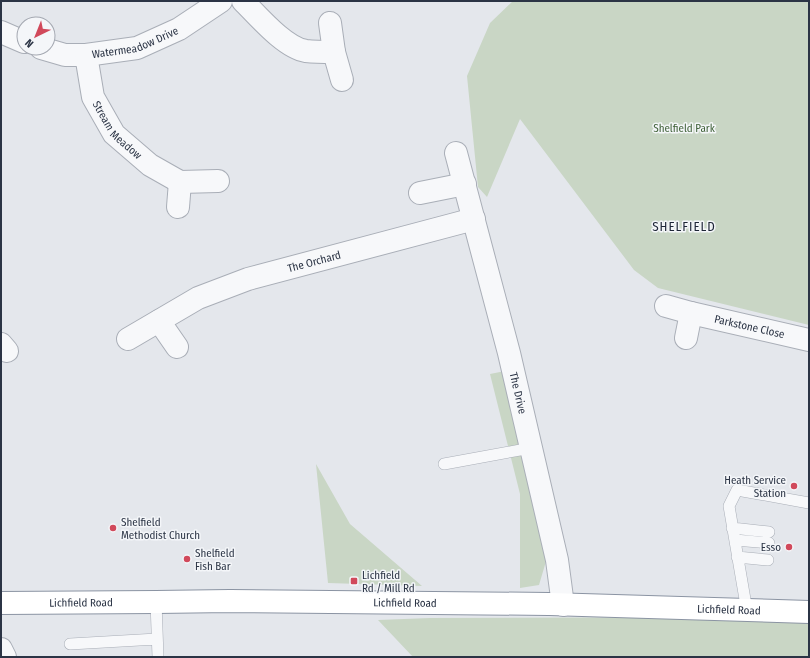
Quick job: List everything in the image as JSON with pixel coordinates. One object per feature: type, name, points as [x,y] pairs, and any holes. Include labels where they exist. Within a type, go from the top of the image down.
[{"type":"highway","name":"Lichfield Road","points":[[1,603],[230,601],[563,605],[809,612]]},
{"type":"street","name":"Watermeadow Drive","points":[[56,52],[65,55],[86,55],[137,48],[179,29],[220,1]]},
{"type":"street","points":[[243,1],[287,43],[305,51],[334,52]]},
{"type":"street","points":[[330,22],[334,52],[342,80]]},
{"type":"street","points":[[1,32],[16,39]]},
{"type":"street","name":"Stream Meadow","points":[[86,55],[94,97],[114,134],[150,165],[180,182]]},
{"type":"street","name":"The Drive","points":[[456,153],[509,353],[557,560],[563,605]]},
{"type":"street","points":[[178,207],[180,182],[218,181]]},
{"type":"street","points":[[420,193],[465,184]]},
{"type":"street","name":"The Orchard","points":[[128,339],[198,298],[248,279],[474,219]]},
{"type":"street","name":"Parkstone Close","points":[[666,306],[809,340]]},
{"type":"street","points":[[686,338],[691,313]]},
{"type":"street","points":[[160,321],[177,348]]},
{"type":"street","points":[[1,649],[5,657]]},
{"type":"lane","points":[[444,464],[531,448]]},
{"type":"lane","points":[[747,611],[729,506],[737,490],[809,503]]},
{"type":"lane","points":[[732,528],[769,546]]},
{"type":"lane","points":[[736,547],[769,546]]},
{"type":"lane","points":[[736,547],[769,546]]},
{"type":"lane","points":[[156,602],[158,657]]},
{"type":"lane","points":[[70,644],[157,639]]},
{"type":"green space","name":"Shelfield Park","points":[[513,1],[809,1],[809,325],[658,288],[634,270],[520,119],[487,197],[478,187],[467,76],[490,23]]},
{"type":"green space","points":[[505,371],[547,558],[539,585],[520,588],[520,494],[490,374]]},
{"type":"green space","points":[[316,464],[350,524],[422,586],[328,583]]},
{"type":"green space","points":[[809,617],[809,657],[413,657],[378,620],[430,618]]},
{"type":"place","name":"Heath Service Station","points":[[794,486]]},
{"type":"place","name":"Shelfield Methodist Church","points":[[113,528]]},
{"type":"place","name":"Esso","points":[[789,547]]},
{"type":"place","name":"Shelfield Fish Bar","points":[[187,559]]},
{"type":"place","name":"Lichfield Rd / Mill Rd","points":[[354,581]]},
{"type":"district","name":"SHELFIELD","points":[[684,226]]}]
